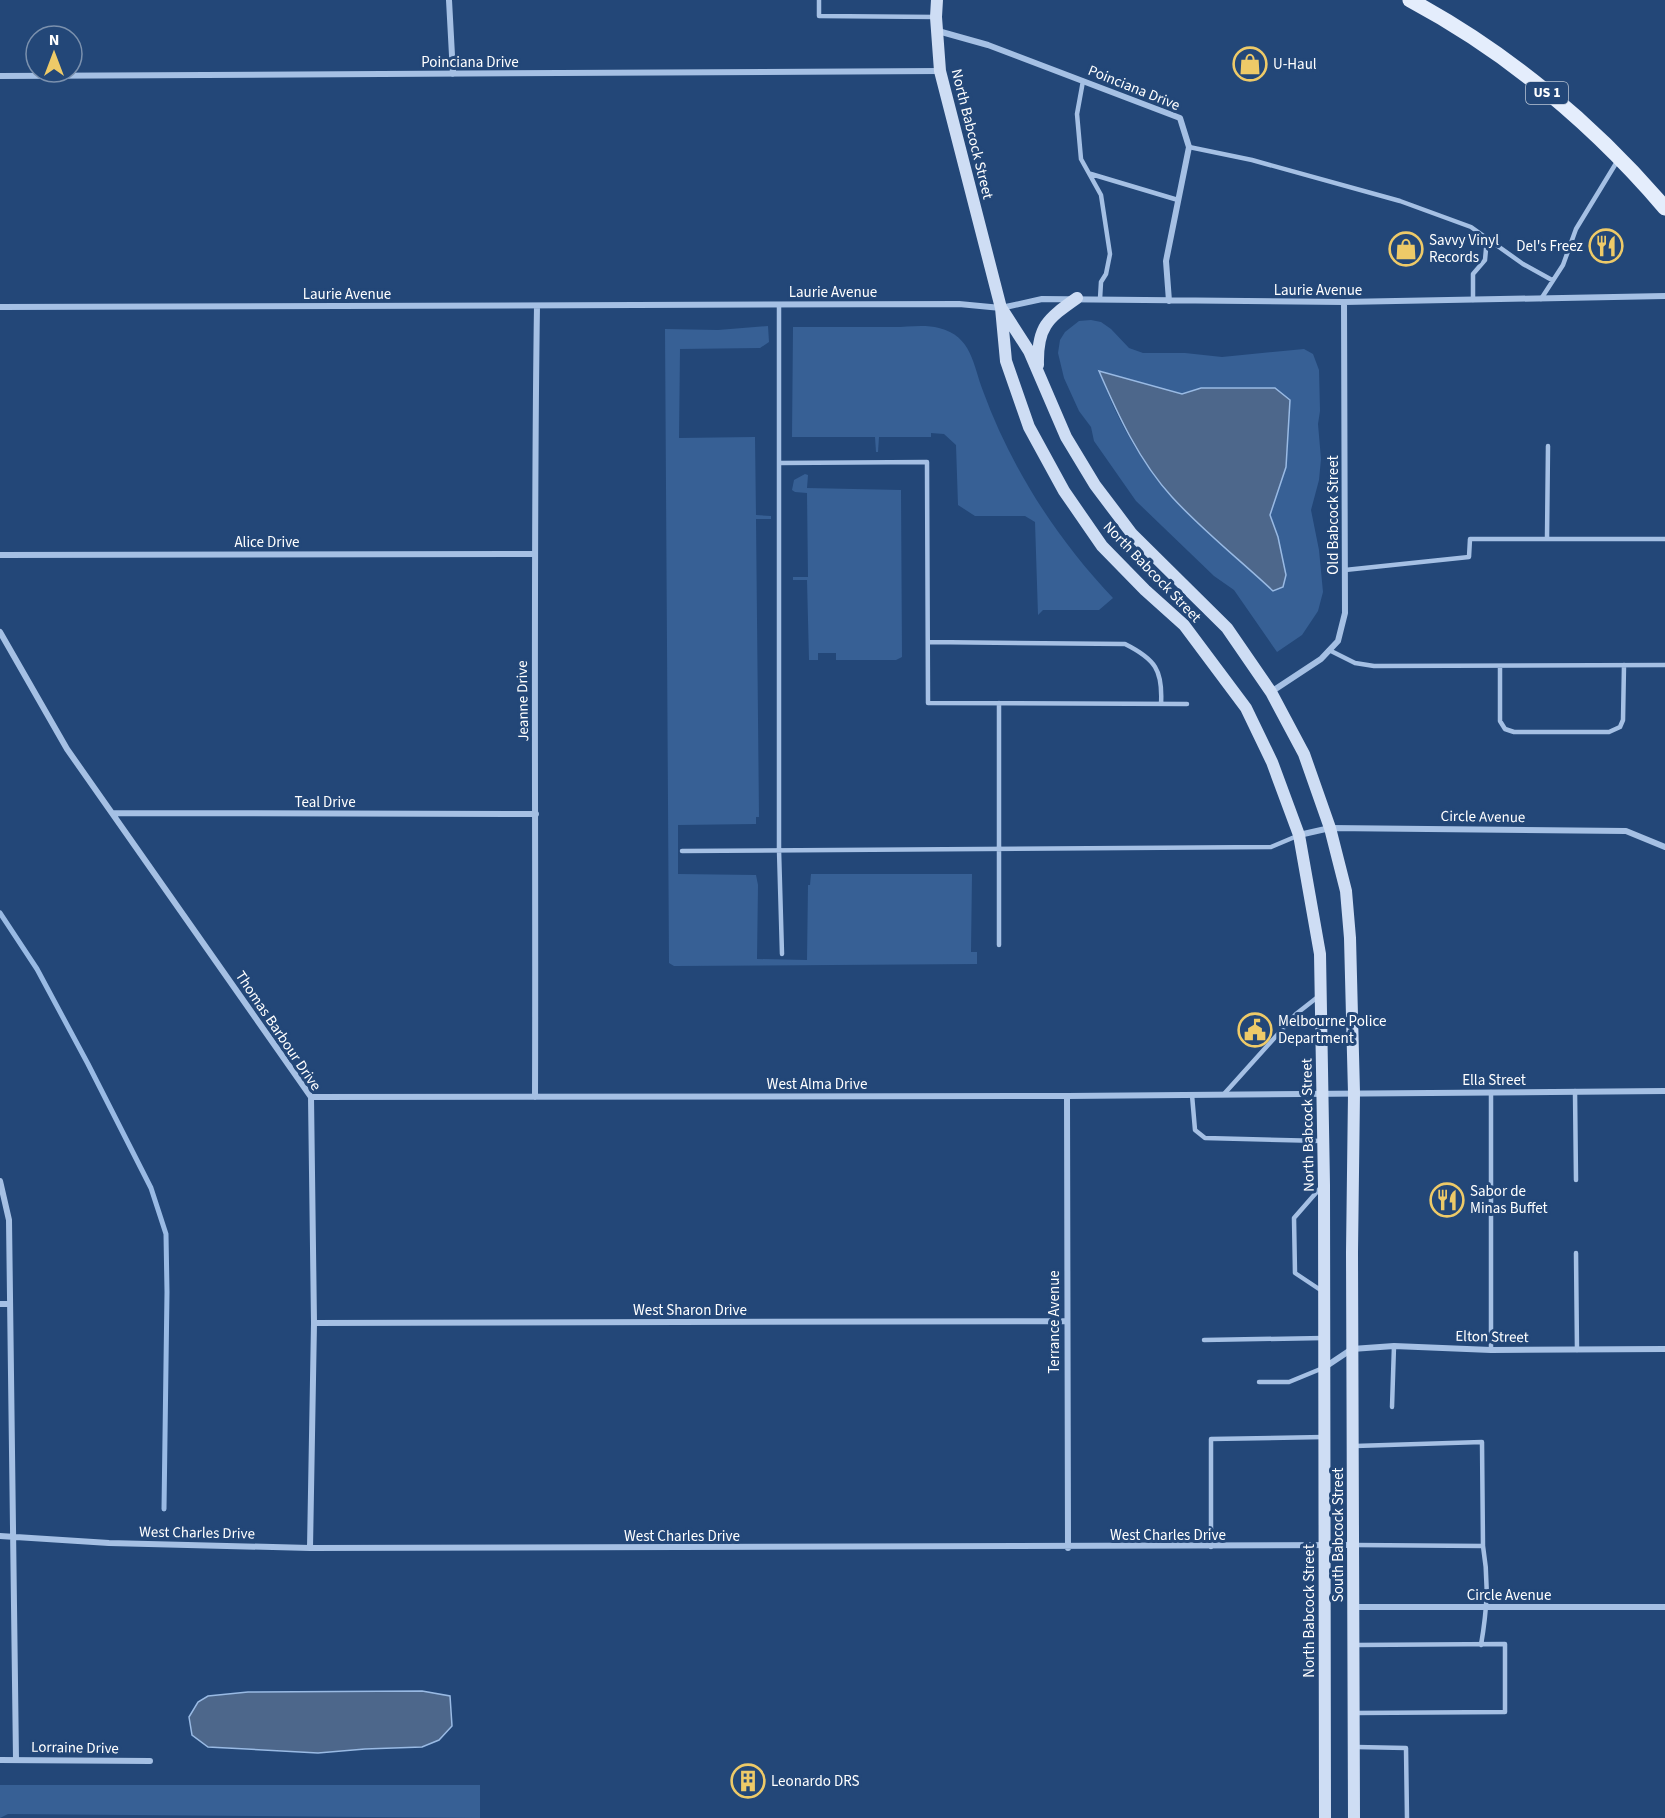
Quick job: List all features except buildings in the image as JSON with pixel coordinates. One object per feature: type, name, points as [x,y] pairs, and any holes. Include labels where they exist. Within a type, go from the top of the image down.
[{"type":"main road","name":"North Babcock Street","points":[[938,0],[936,17],[940,71],[1001,308],[1006,361],[1029,428],[1064,491],[1101,546],[1184,625],[1246,708],[1272,762],[1299,835],[1320,954],[1324,1141],[1325,1818]]},
{"type":"main road","name":"US 1","points":[[1410,0],[1478,40],[1538,85],[1596,135],[1665,207]]},
{"type":"main road","points":[[1039,372],[1038,345],[1042,329],[1054,314],[1077,298]]},
{"type":"main road","name":"North Babcock Street","points":[[1001,308],[1029,351],[1066,437],[1095,485],[1132,534],[1227,628],[1271,692],[1304,754],[1330,828],[1346,891],[1350,938],[1354,1093],[1352,1252]]},
{"type":"main road","name":"South Babcock Street","points":[[1352,1252],[1354,1818]]},
{"type":"street","points":[[449,0],[453,74]]},
{"type":"street","name":"Poinciana Drive","points":[[937,31],[988,45],[1180,118],[1189,147],[1166,261],[1169,301]]},
{"type":"street","name":"Poinciana Drive","points":[[0,76],[940,71]]},
{"type":"street","name":"Laurie Avenue","points":[[0,307],[960,304],[1001,308],[1042,299],[1077,298],[1344,302],[1665,296]]},
{"type":"street","name":"Old Babcock Street","points":[[1271,692],[1321,658],[1338,641],[1345,613],[1344,302]]},
{"type":"street","name":"Jeanne Drive","points":[[535,1097],[534,554],[537,306]]},
{"type":"street","name":"Alice Drive","points":[[0,555],[534,554]]},
{"type":"street","name":"Thomas Barbour Drive","points":[[0,632],[67,749],[311,1097],[314,1323],[310,1548]]},
{"type":"street","name":"Teal Drive","points":[[113,813],[536,814]]},
{"type":"street","name":"Circle Avenue","points":[[1299,835],[1330,828],[1626,831],[1665,847]]},
{"type":"street","name":"Ella Street","points":[[1323,1094],[1665,1090]]},
{"type":"street","name":"West Alma Drive","points":[[311,1097],[1323,1094]]},
{"type":"street","name":"Terrance Avenue","points":[[1067,1096],[1068,1548]]},
{"type":"street","points":[[0,1181],[9,1220],[16,1760]]},
{"type":"street","points":[[0,1305],[10,1305]]},
{"type":"street","name":"West Sharon Drive","points":[[314,1323],[1066,1321]]},
{"type":"street","name":"Elton Street","points":[[1324,1367],[1352,1349],[1395,1346],[1491,1350],[1665,1348]]},
{"type":"street","name":"West Charles Drive","points":[[0,1536],[110,1543],[310,1548],[1068,1548],[1353,1545]]},
{"type":"street","name":"Circle Avenue","points":[[1353,1607],[1665,1607]]},
{"type":"street","name":"Lorraine Drive","points":[[0,1760],[150,1761]]},
{"type":"lane","points":[[819,0],[819,16],[936,17]]},
{"type":"lane","points":[[1083,81],[1077,114],[1081,159],[1101,195],[1110,254],[1106,274],[1101,282],[1100,299]]},
{"type":"lane","points":[[1189,147],[1252,160],[1400,201],[1472,227],[1523,264],[1552,280]]},
{"type":"lane","points":[[1541,299],[1563,265],[1576,229],[1619,158]]},
{"type":"lane","points":[[1091,174],[1179,200]]},
{"type":"lane","points":[[1473,300],[1473,274],[1485,260],[1487,238]]},
{"type":"lane","points":[[779,305],[779,850],[782,954]]},
{"type":"lane","points":[[1547,539],[1548,446]]},
{"type":"lane","points":[[779,463],[927,462],[928,703],[1187,704]]},
{"type":"lane","points":[[1345,570],[1469,557],[1470,540],[1665,539]]},
{"type":"lane","points":[[928,642],[1125,644],[1151,660],[1162,682],[1161,704]]},
{"type":"lane","points":[[1329,650],[1355,663],[1374,666],[1665,665]]},
{"type":"lane","points":[[1500,666],[1500,721],[1505,729],[1514,732],[1609,732],[1620,727],[1623,720],[1624,665]]},
{"type":"lane","points":[[999,703],[999,945]]},
{"type":"lane","points":[[682,851],[1271,847],[1299,835]]},
{"type":"lane","points":[[1224,1094],[1296,1014],[1321,994]]},
{"type":"lane","points":[[1575,1091],[1576,1180]]},
{"type":"lane","points":[[1491,1092],[1491,1350]]},
{"type":"lane","points":[[1192,1095],[1195,1130],[1205,1138],[1324,1141]]},
{"type":"lane","points":[[1324,1185],[1294,1218],[1295,1274],[1324,1293]]},
{"type":"lane","points":[[1576,1253],[1577,1350]]},
{"type":"lane","points":[[1204,1340],[1324,1338]]},
{"type":"lane","points":[[1392,1407],[1395,1346]]},
{"type":"lane","points":[[1260,1382],[1289,1382],[1324,1367]]},
{"type":"lane","points":[[1211,1547],[1211,1439],[1324,1437]]},
{"type":"lane","points":[[1352,1446],[1482,1442],[1482,1546],[1486,1569],[1487,1607],[1481,1645]]},
{"type":"lane","points":[[1353,1545],[1482,1546]]},
{"type":"lane","points":[[1353,1645],[1505,1644],[1505,1712],[1353,1713]]},
{"type":"lane","points":[[1353,1747],[1406,1748],[1407,1818]]},
{"type":"shaded area","points":[[1079,321],[1101,322],[1129,348],[1143,353],[1185,353],[1222,357],[1304,349],[1313,354],[1319,370],[1318,424],[1321,459],[1319,480],[1311,510],[1319,550],[1323,592],[1318,611],[1302,635],[1277,652],[1234,590],[1214,576],[1136,501],[1094,441],[1091,427],[1079,411],[1064,378],[1058,353],[1060,340],[1065,332]],"holes":[[[1100,371],[1182,394],[1201,388],[1286,467],[1270,515],[1278,537],[1286,575],[1283,587],[1273,590],[1221,545],[1172,497],[1139,454],[1113,404]]]},
{"type":"shaded area","points":[[768,326],[769,342],[760,348],[680,349],[679,438],[755,437],[756,515],[771,516],[771,519],[756,519],[759,817],[756,817],[756,824],[678,825],[678,874],[756,875],[758,885],[757,959],[807,960],[808,885],[810,885],[811,874],[972,874],[971,952],[977,952],[977,964],[674,966],[669,963],[665,329],[718,330]]},
{"type":"shaded area","points":[[928,326],[950,332],[958,338],[970,353],[994,420],[1022,475],[1073,552],[1113,598],[1099,610],[1043,610],[1038,615],[1035,522],[1025,516],[975,516],[958,505],[956,445],[944,434],[931,433],[931,437],[879,437],[878,452],[876,452],[875,437],[792,437],[793,327]]},
{"type":"shaded area","points":[[1099,371],[1182,394],[1201,388],[1275,388],[1290,400],[1286,467],[1270,515],[1278,537],[1286,575],[1283,587],[1273,591],[1208,533],[1160,483],[1139,453]]},
{"type":"shaded area","points":[[805,474],[808,475],[807,488],[901,490],[902,657],[896,660],[836,660],[836,653],[818,653],[818,660],[809,660],[807,580],[793,580],[793,577],[808,577],[807,493],[792,490],[794,480]]},
{"type":"shaded area","points":[[422,1691],[450,1696],[452,1726],[439,1740],[422,1747],[318,1753],[208,1747],[192,1735],[189,1717],[198,1702],[208,1696],[248,1692]]},
{"type":"shaded area","points":[[0,1785],[480,1785],[480,1818],[8,1814],[0,1818]]},
{"type":"waterway","points":[[0,913],[37,969],[88,1064],[151,1188],[166,1234],[164,1509]]},
{"type":"place","name":"U-Haul","points":[[1250,64]]},
{"type":"place","name":"Del's Freez","points":[[1606,246]]},
{"type":"place","name":"Savvy Vinyl Records","points":[[1406,249]]},
{"type":"place","name":"Melbourne Police Department","points":[[1255,1030]]},
{"type":"place","name":"Sabor de Minas Buffet","points":[[1447,1200]]},
{"type":"place","name":"Leonardo DRS","points":[[748,1781]]}]
